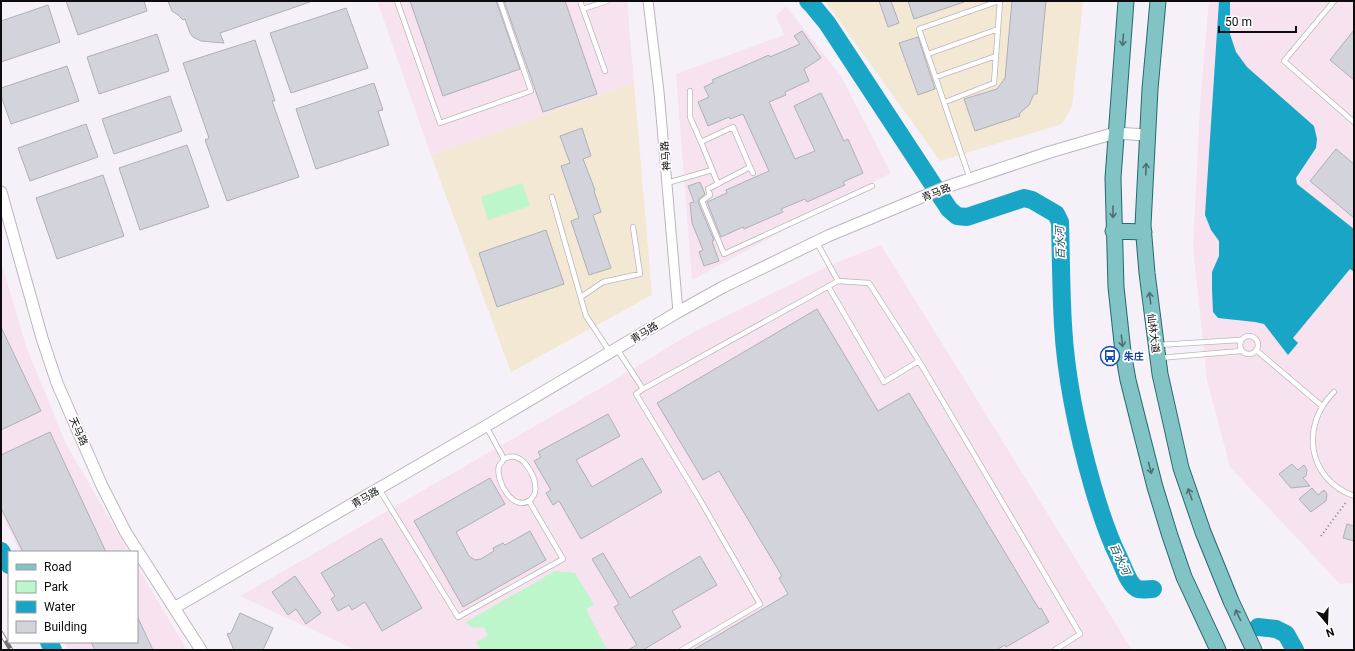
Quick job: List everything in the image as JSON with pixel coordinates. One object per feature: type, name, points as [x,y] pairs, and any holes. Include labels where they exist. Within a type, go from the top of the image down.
[{"type":"main road","points":[[1126,1],[1115,133],[1113,178],[1116,287],[1123,352],[1128,380],[1155,487],[1170,536],[1184,577],[1218,650]]},
{"type":"main road","name":"仙林大道","points":[[1158,1],[1147,135],[1144,232],[1147,273],[1157,352],[1171,428],[1181,468],[1203,532],[1231,601],[1254,650]]},
{"type":"main road","points":[[1114,231],[1144,232]]},
{"type":"street","name":"神马路","points":[[648,1],[659,92],[678,312]]},
{"type":"street","name":"青马路","points":[[174,608],[678,312],[723,287],[816,241],[946,187],[1050,152],[1115,133],[1147,135]]},
{"type":"street","name":"天马路","points":[[1,192],[42,338],[58,384],[102,486],[126,533],[138,551]]},
{"type":"street","name":"天马路","points":[[138,552],[201,650]]},
{"type":"lane","points":[[396,1],[440,123],[531,91],[500,1]]},
{"type":"lane","points":[[580,1],[606,71]]},
{"type":"lane","points":[[583,9],[607,1]]},
{"type":"lane","points":[[945,102],[994,83],[1000,1],[919,29],[970,179]]},
{"type":"lane","points":[[1334,1],[1284,61],[1354,122]]},
{"type":"lane","points":[[928,54],[998,30]]},
{"type":"lane","points":[[936,77],[996,56]]},
{"type":"lane","points":[[690,91],[690,117],[718,184]]},
{"type":"lane","points":[[701,142],[733,127],[753,173]]},
{"type":"lane","points":[[750,167],[708,189],[710,195],[702,202],[724,254],[872,186]]},
{"type":"lane","points":[[667,183],[712,170]]},
{"type":"lane","points":[[552,197],[586,316],[643,389]]},
{"type":"lane","points":[[581,297],[603,282],[640,274],[633,227]]},
{"type":"lane","points":[[816,241],[838,280]]},
{"type":"lane","points":[[682,650],[760,604],[699,498],[636,394],[838,280],[869,283],[919,361],[1080,634],[1055,650]]},
{"type":"lane","points":[[828,286],[884,382],[919,361]]},
{"type":"lane","points":[[1246,336],[1253,336],[1258,342],[1256,350],[1251,354],[1241,351],[1157,352],[1240,340],[1246,336]]},
{"type":"lane","points":[[1240,340],[1241,351]]},
{"type":"lane","points":[[1256,350],[1322,406]]},
{"type":"lane","points":[[1334,392],[1322,406],[1316,418],[1313,432],[1313,442],[1317,460],[1321,469],[1340,490],[1353,496]]},
{"type":"lane","points":[[486,426],[504,459]]},
{"type":"lane","points":[[512,456],[518,457],[526,464],[533,476],[536,487],[535,494],[529,501],[518,503],[511,499],[503,489],[499,466],[504,459],[512,456]]},
{"type":"lane","points":[[379,488],[458,617],[563,559],[529,501]]},
{"type":"path","points":[[1321,536],[1353,496]]},
{"type":"shaded area","points":[[377,1],[627,1],[634,83],[431,155]]},
{"type":"shaded area","points":[[825,1],[1083,1],[1072,107],[1062,124],[940,161]]},
{"type":"shaded area","points":[[1209,1],[1354,1],[1354,583],[1340,584],[1230,467],[1207,380],[1193,247],[1200,105]]},
{"type":"shaded area","points":[[786,6],[841,76],[891,173],[692,280],[676,74],[784,35],[776,16]]},
{"type":"shaded area","points":[[634,83],[652,295],[511,372],[431,155]]},
{"type":"shaded area","points":[[881,245],[1132,650],[356,650],[240,596],[606,385],[695,331],[833,264]]},
{"type":"shaded area","points":[[1,262],[26,346],[66,444],[128,551],[20,551],[1,513]]},
{"type":"shaded area","points":[[138,568],[187,650],[68,650],[64,643],[138,643]]},
{"type":"green space","points":[[522,183],[530,206],[488,220],[481,197]]},
{"type":"green space","points":[[555,571],[575,573],[594,605],[586,609],[607,650],[481,650],[476,642],[488,636],[484,627],[474,628],[466,622]]},
{"type":"water","points":[[1219,1],[1230,1],[1230,34],[1236,52],[1247,67],[1314,126],[1317,139],[1316,148],[1296,178],[1297,184],[1354,229],[1354,272],[1350,269],[1293,338],[1298,343],[1288,355],[1264,324],[1218,318],[1213,312],[1212,272],[1219,256],[1219,241],[1211,230],[1205,215]]},
{"type":"building","points":[[66,1],[144,1],[147,11],[78,35]]},
{"type":"building","points":[[168,1],[310,2],[220,33],[224,43],[201,41],[193,37],[185,19],[183,20],[172,11]]},
{"type":"building","points":[[410,1],[496,1],[520,69],[443,96]]},
{"type":"building","points":[[504,1],[565,1],[597,94],[543,112]]},
{"type":"building","points":[[879,1],[891,1],[899,23],[888,27]]},
{"type":"building","points":[[908,1],[964,1],[964,2],[914,19]]},
{"type":"building","points":[[1012,1],[1046,1],[1037,94],[1034,94],[1029,105],[1019,114],[1020,116],[975,131],[964,99],[997,89],[1005,78]]},
{"type":"building","points":[[48,5],[60,42],[1,62],[1,21]]},
{"type":"building","points":[[346,8],[368,68],[291,93],[270,33]]},
{"type":"building","points":[[1354,30],[1354,80],[1330,60]]},
{"type":"building","points":[[802,31],[821,58],[804,69],[809,81],[785,92],[786,95],[769,102],[795,159],[815,151],[794,106],[821,93],[844,141],[848,139],[863,173],[843,182],[845,185],[807,202],[805,199],[781,209],[783,212],[721,237],[707,202],[727,193],[726,190],[769,171],[743,114],[730,119],[729,117],[708,126],[698,102],[709,97],[704,87],[714,82],[712,80],[769,55],[770,57],[800,44],[794,36]]},
{"type":"building","points":[[157,34],[169,71],[99,94],[87,57]]},
{"type":"building","points":[[918,37],[935,89],[918,95],[899,43]]},
{"type":"building","points":[[255,40],[275,101],[272,101],[299,177],[227,201],[205,140],[209,138],[183,63]]},
{"type":"building","points":[[67,66],[79,101],[11,124],[1,96],[1,88]]},
{"type":"building","points":[[374,83],[383,110],[378,111],[389,145],[316,169],[296,109]]},
{"type":"building","points":[[170,96],[182,131],[114,154],[102,119]]},
{"type":"building","points":[[86,124],[98,157],[30,181],[18,148]]},
{"type":"building","points":[[582,128],[591,156],[583,159],[595,190],[594,191],[601,212],[593,215],[611,268],[589,275],[571,221],[579,218],[561,166],[570,163],[560,136]]},
{"type":"building","points":[[187,145],[209,207],[140,230],[119,168]]},
{"type":"building","points":[[1336,149],[1354,164],[1354,218],[1310,181]]},
{"type":"building","points":[[103,175],[124,236],[57,259],[36,198]]},
{"type":"building","points":[[700,182],[705,194],[699,199],[698,202],[714,240],[712,241],[719,261],[704,266],[699,252],[703,250],[692,223],[690,203],[694,202],[688,186]]},
{"type":"building","points":[[546,230],[564,284],[497,307],[479,253]]},
{"type":"building","points":[[817,309],[878,411],[909,393],[1039,609],[1041,608],[1049,622],[1006,647],[1005,645],[996,650],[693,650],[788,594],[779,578],[782,576],[719,471],[703,480],[657,403]]},
{"type":"building","points":[[1,327],[41,411],[1,430]]},
{"type":"building","points":[[608,414],[620,436],[576,460],[592,487],[642,458],[662,492],[581,539],[559,501],[553,505],[546,493],[551,490],[534,461],[541,457],[538,452]]},
{"type":"building","points":[[50,432],[106,551],[22,551],[1,508],[1,455]]},
{"type":"building","points":[[1292,464],[1298,470],[1304,465],[1307,470],[1306,476],[1303,478],[1310,486],[1291,488],[1279,474]]},
{"type":"building","points":[[490,478],[505,504],[456,532],[469,556],[475,560],[481,559],[494,551],[493,548],[503,543],[505,545],[530,531],[546,560],[463,607],[414,521]]},
{"type":"building","points":[[1312,488],[1318,495],[1324,490],[1327,494],[1326,501],[1311,512],[1299,499]]},
{"type":"building","points":[[1347,524],[1354,526],[1354,541],[1343,538]]},
{"type":"building","points":[[381,538],[422,608],[382,631],[365,602],[352,610],[349,605],[338,611],[331,599],[335,596],[321,573]]},
{"type":"building","points":[[603,553],[630,598],[700,556],[717,585],[672,611],[681,627],[643,650],[628,650],[637,645],[614,607],[619,604],[592,559]]},
{"type":"building","points":[[295,576],[321,613],[306,624],[296,609],[288,615],[272,592]]},
{"type":"building","points":[[240,613],[273,628],[263,650],[234,650],[227,634],[231,633]]},
{"type":"building","points":[[138,618],[153,650],[95,650],[92,643],[138,643]]},
{"type":"waterway","name":"百水河","points":[[808,1],[827,23],[949,209],[957,216],[967,217],[1024,198],[1032,200],[1056,214],[1060,222],[1062,312],[1067,366],[1078,427],[1088,467],[1098,505],[1115,550],[1129,580],[1138,589],[1153,589]]},
{"type":"waterway","points":[[1,551],[8,563]]},
{"type":"waterway","name":"百水河","points":[[1258,627],[1276,629],[1286,634],[1295,650]]},
{"type":"waterway","points":[[50,643],[53,650]]},
{"type":"railway","points":[[1,633],[11,650]]},
{"type":"place","name":"朱庄","points":[[1110,356]]}]
